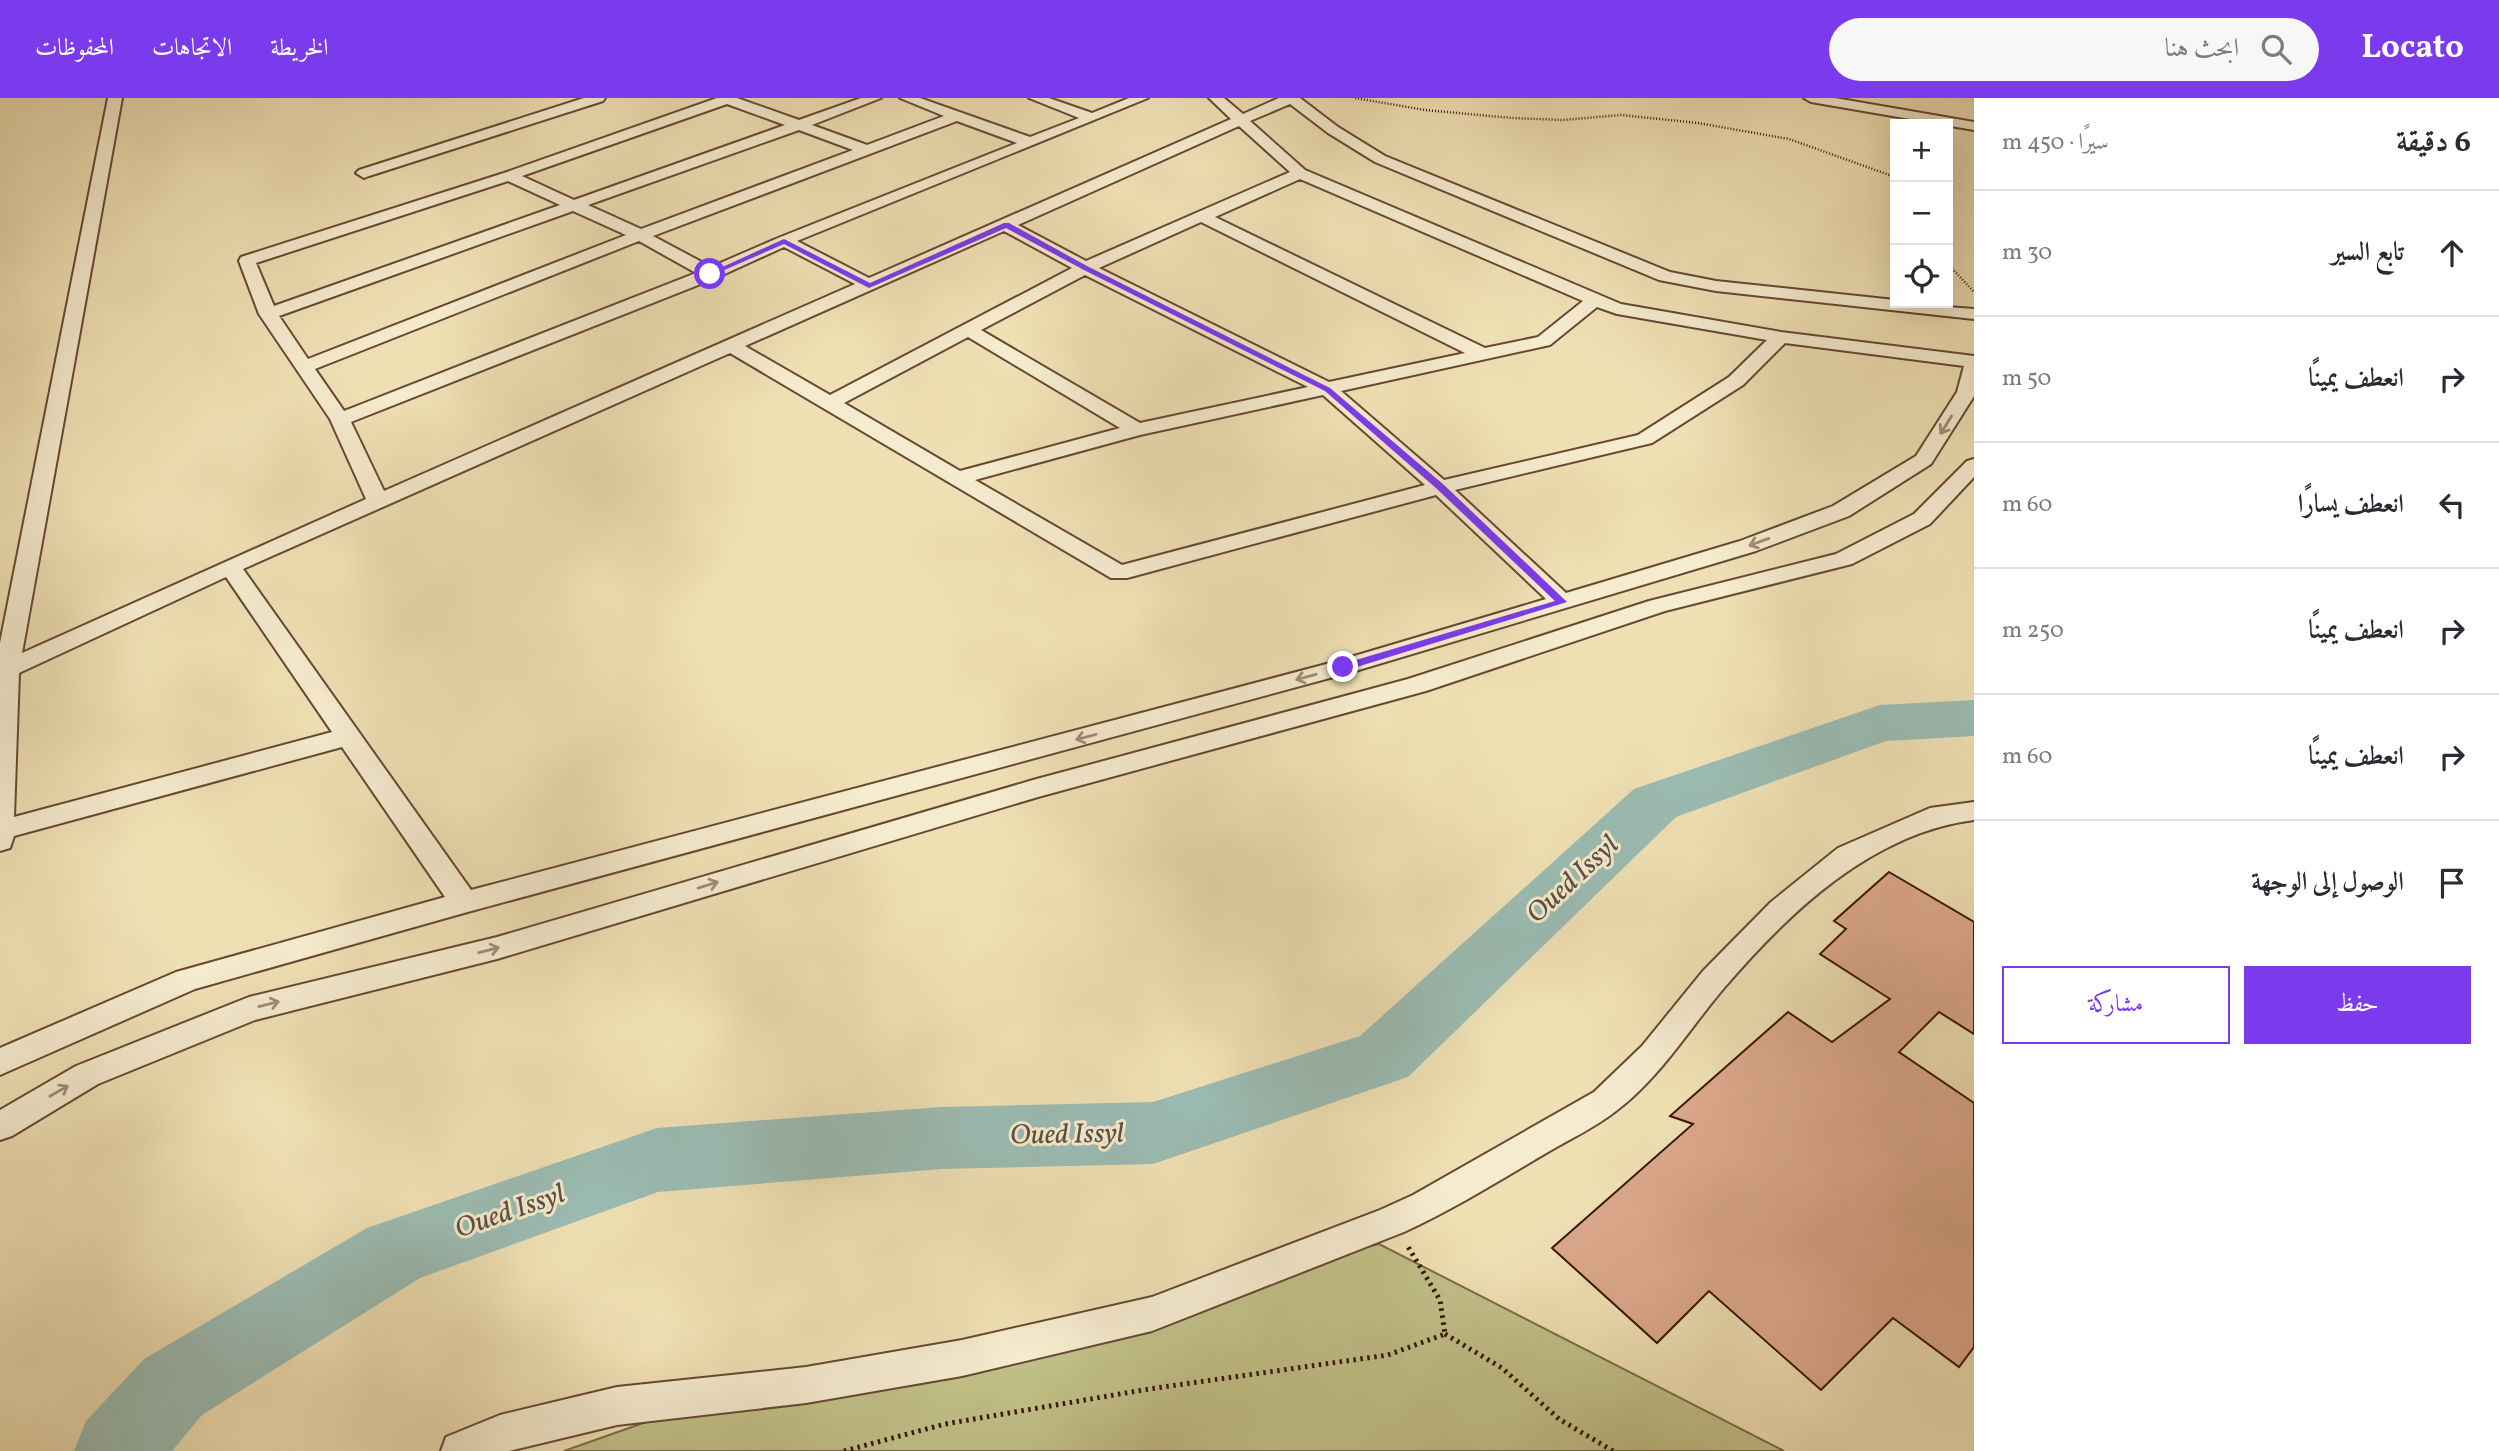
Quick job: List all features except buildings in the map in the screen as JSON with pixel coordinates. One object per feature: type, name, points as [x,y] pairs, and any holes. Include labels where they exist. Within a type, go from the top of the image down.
[{"type":"street","points":[[115,98],[7,669],[1,836],[347,737]]},
{"type":"street","points":[[364,173],[598,98]]},
{"type":"street","points":[[268,314],[874,98]]},
{"type":"street","points":[[907,98],[1029,142]]},
{"type":"street","points":[[1036,98],[1091,117]]},
{"type":"street","points":[[340,419],[710,274],[784,241],[1141,98]]},
{"type":"street","points":[[0,1062],[187,980],[464,902],[1343,667],[1748,546],[1841,511],[1924,460],[1967,392],[1974,363],[1781,337],[1617,309],[1300,173],[1216,98]]},
{"type":"street","points":[[7,669],[230,567],[1292,98],[1333,130],[1380,159],[1665,276],[1716,286],[1974,314]]},
{"type":"street","points":[[1901,98],[1905,114]]},
{"type":"street","points":[[379,503],[340,419],[268,314],[247,261],[509,176],[729,99],[869,150]]},
{"type":"street","points":[[1822,99],[1974,127]]},
{"type":"street","points":[[304,366],[640,235],[957,116]]},
{"type":"street","points":[[830,403],[1084,268],[1300,173]]},
{"type":"street","points":[[509,176],[640,235],[710,274]]},
{"type":"street","points":[[1201,216],[1483,355]]},
{"type":"street","points":[[1006,225],[1084,268],[1328,389],[1440,487],[1562,602]]},
{"type":"street","points":[[784,241],[869,285]]},
{"type":"street","points":[[957,478],[1138,430],[1544,341],[1595,300]]},
{"type":"street","points":[[968,330],[1138,430]]},
{"type":"street","points":[[732,346],[1119,573],[1440,487],[1645,439],[1736,381],[1781,337]]},
{"type":"street","points":[[0,1126],[87,1075],[249,1009],[497,948],[1032,789],[1417,685],[1657,606],[1844,559],[1922,519],[1974,466]]},
{"type":"street","points":[[230,567],[464,902]]},
{"type":"street","points":[[460,1451],[500,1434],[618,1406],[806,1385],[961,1359],[1152,1314],[1392,1221],[1425,1206],[1605,1102],[1653,1055],[1714,979],[1781,910],[1848,855],[1940,815],[1974,811]]},
{"type":"path","points":[[1355,98],[1424,110],[1524,119],[1588,119],[1621,115],[1686,121],[1789,139],[1890,175]]},
{"type":"path","points":[[1953,269],[1974,292]]},
{"type":"path","points":[[1392,1221],[1440,1300],[1445,1334]]},
{"type":"path","points":[[844,1451],[945,1424],[1149,1389],[1388,1355],[1445,1334]]},
{"type":"path","points":[[1445,1334],[1502,1368],[1559,1419],[1613,1451]]},
{"type":"shaded area","points":[[1379,1244],[1784,1451],[564,1451],[680,1410]]},
{"type":"waterway","name":"Oued Issyl","points":[[116,1451],[173,1387],[394,1253],[657,1160],[942,1138],[1153,1133],[1384,1057],[1655,803],[1880,723],[1974,718]]},
{"type":"route","points":[[710,274],[784,241],[869,285],[1006,225],[1084,268],[1328,389],[1440,487],[1562,602],[1343,667]]}]
